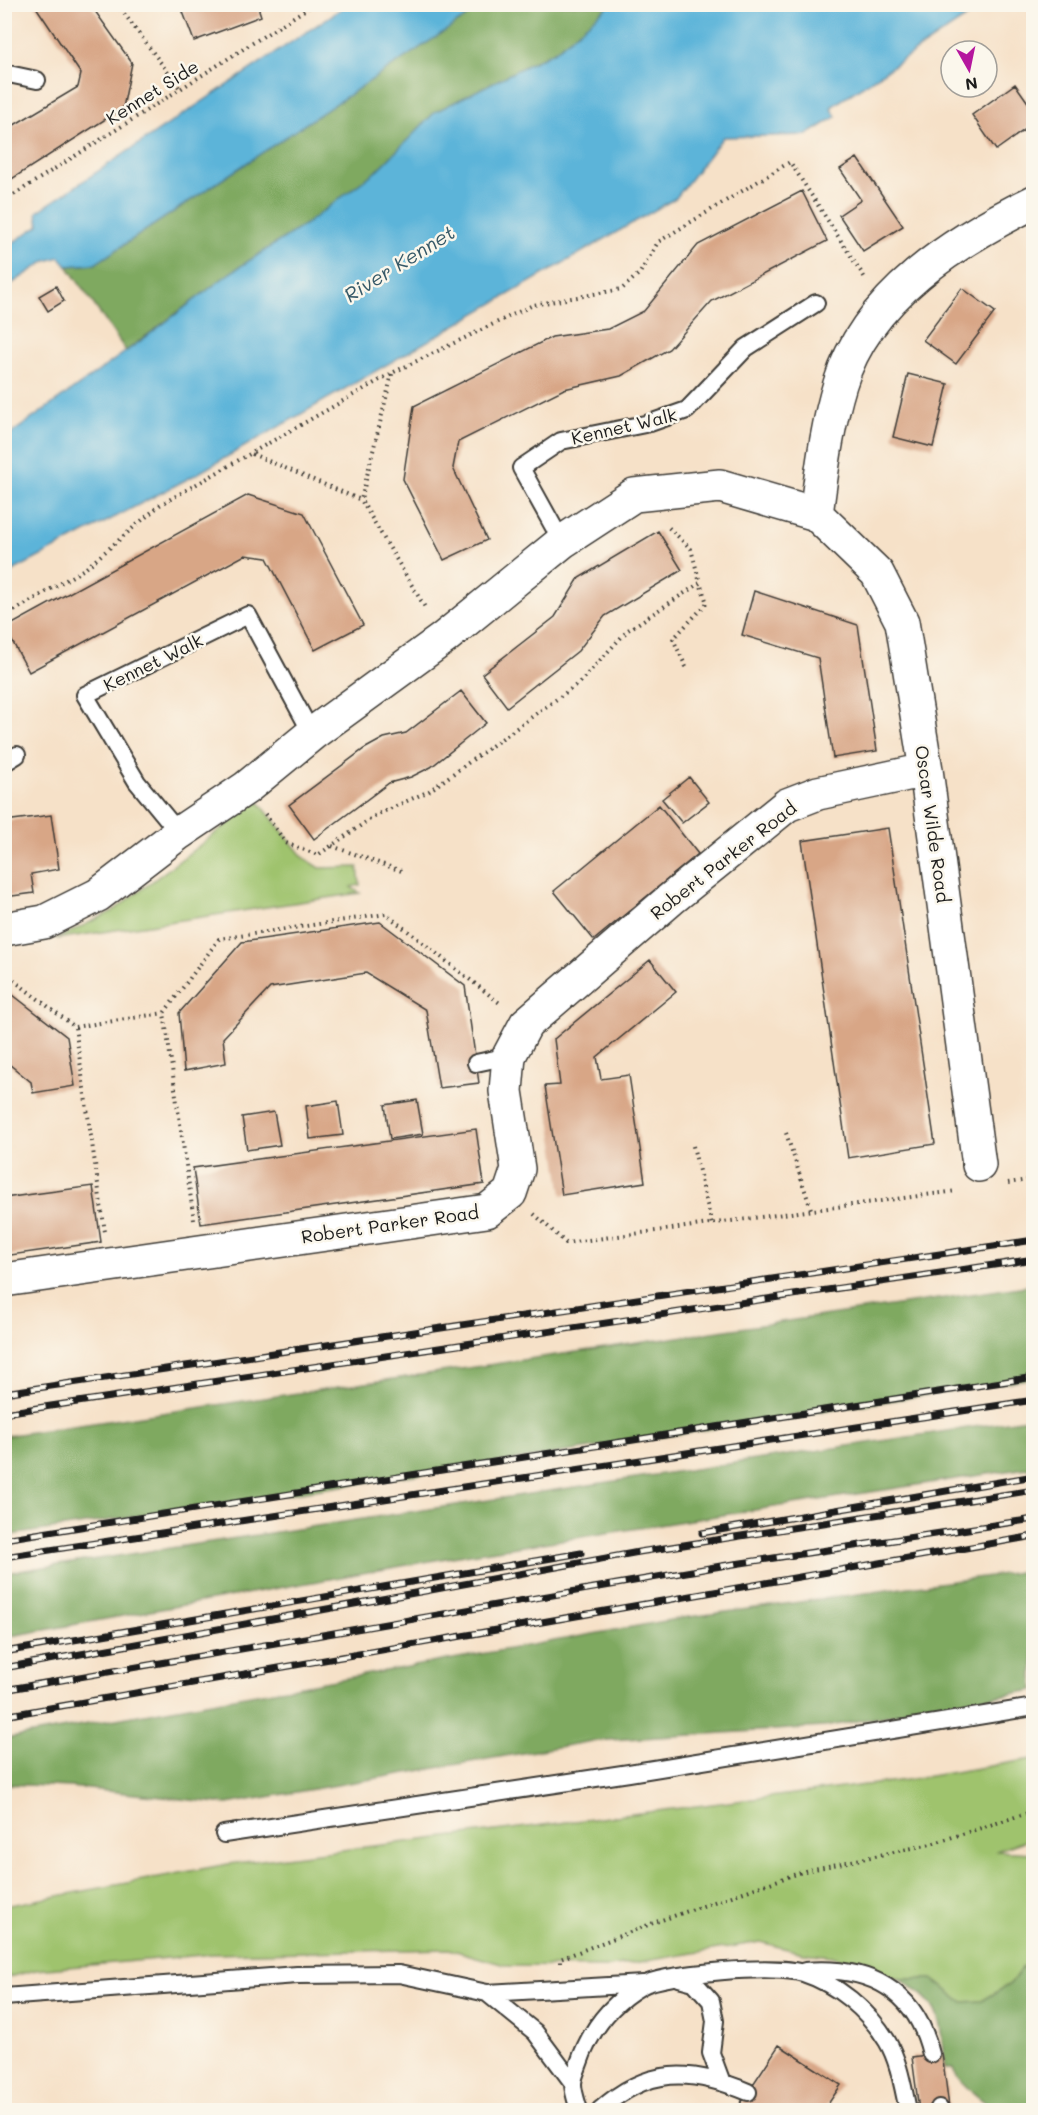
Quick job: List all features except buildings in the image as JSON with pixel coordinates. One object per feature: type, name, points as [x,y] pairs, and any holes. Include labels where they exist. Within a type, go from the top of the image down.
[{"type":"street","points":[[4,928],[44,922],[98,895],[179,833],[246,788],[312,734],[444,638],[562,542],[634,495],[720,486],[816,514],[830,419],[840,382],[851,356],[884,305],[949,252],[979,232],[1034,202]]},
{"type":"street","name":"Oscar Wilde Road","points":[[816,514],[877,573],[902,622],[926,770],[970,1178]]},
{"type":"street","name":"Robert Parker Road","points":[[4,1280],[487,1211],[510,1193],[518,1169],[506,1091],[509,1056],[526,1024],[671,899],[787,806],[818,793],[926,770]]},
{"type":"lane","points":[[4,73],[37,80]]},
{"type":"lane","name":"Kennet Walk","points":[[562,542],[521,468],[561,441],[650,423],[687,410],[746,348],[816,303]]},
{"type":"lane","name":"Kennet Walk","points":[[179,833],[137,782],[85,695],[248,615],[312,734]]},
{"type":"lane","points":[[476,1063],[509,1056]]},
{"type":"lane","points":[[224,1834],[629,1773],[1034,1707]]},
{"type":"lane","points":[[4,1997],[297,1975],[399,1974],[486,1993],[643,1984],[766,1968],[801,1972],[850,1971],[870,1977],[903,1999],[922,2025],[931,2054]]},
{"type":"lane","points":[[801,1972],[830,1984],[858,2006],[873,2023],[887,2042],[901,2078],[908,2110]]},
{"type":"lane","points":[[678,1978],[694,1982],[711,2001],[715,2021],[711,2053],[720,2080]]},
{"type":"lane","points":[[573,2084],[583,2051],[596,2027],[617,2002],[643,1984]]},
{"type":"lane","points":[[486,1993],[535,2032],[573,2084],[579,2110]]},
{"type":"lane","points":[[600,2110],[622,2091],[642,2082],[691,2075],[720,2080],[748,2092]]},
{"type":"path","points":[[117,4],[181,90]]},
{"type":"path","name":"Kennet Side","points":[[4,201],[314,4]]},
{"type":"path","points":[[4,617],[86,568],[159,505],[392,374],[533,305],[622,289],[640,273],[658,242],[790,162],[834,234],[884,305]]},
{"type":"path","points":[[361,500],[392,374]]},
{"type":"path","points":[[252,454],[361,500],[444,638]]},
{"type":"path","points":[[634,495],[691,549],[707,603],[674,639],[686,667]]},
{"type":"path","points":[[246,788],[286,843],[318,855],[376,815],[429,791],[465,766],[579,683],[628,630],[700,583]]},
{"type":"path","points":[[331,846],[404,872]]},
{"type":"path","points":[[75,1028],[164,1013],[219,939],[386,914],[526,1024]]},
{"type":"path","points":[[4,973],[75,1028],[110,1265]]},
{"type":"path","points":[[164,1013],[198,1251]]},
{"type":"path","points":[[786,1133],[812,1212]]},
{"type":"path","points":[[693,1146],[712,1225]]},
{"type":"path","points":[[510,1193],[566,1243],[812,1212],[970,1178]]},
{"type":"path","points":[[1007,1183],[1034,1179]]},
{"type":"path","points":[[560,1959],[656,1922],[805,1871],[931,1844],[1034,1811]]},
{"type":"green space","points":[[484,5],[611,5],[555,51],[435,112],[379,169],[306,224],[230,273],[126,351],[67,266],[95,264]]},
{"type":"green space","points":[[258,801],[303,857],[320,868],[358,867],[360,885],[351,887],[360,893],[56,939],[113,911]]},
{"type":"green space","points":[[1033,1285],[1033,1378],[528,1458],[5,1536],[5,1436]]},
{"type":"green space","points":[[1033,1418],[1033,1467],[458,1556],[5,1637],[5,1573]]},
{"type":"green space","points":[[1033,1570],[1033,1690],[824,1727],[593,1741],[227,1804],[70,1787],[5,1784],[5,1739],[682,1618]]},
{"type":"green space","points":[[1033,1759],[1033,1838],[996,1851],[1033,1853],[1033,1953],[1010,1984],[982,2001],[963,2002],[932,1979],[899,1979],[831,1956],[803,1953],[760,1942],[610,1967],[508,1966],[449,1949],[213,1954],[36,1970],[5,1978],[4,1906],[228,1864],[906,1780]]},
{"type":"green space","points":[[1034,1953],[1033,2110],[1003,2111],[993,2107],[972,2092],[959,2079],[953,2068],[945,2068],[940,2026],[932,2006],[899,1979],[932,1979],[963,2002],[982,2001],[1010,1984]]},
{"type":"water","name":"River Kennet","points":[[611,4],[985,5],[831,107],[836,117],[807,135],[723,137],[676,198],[197,474],[5,575],[5,438],[142,340],[230,273],[306,224],[379,169],[435,112],[555,51]]},
{"type":"water","points":[[347,5],[484,5],[95,264],[67,266],[60,257],[46,261],[5,288],[5,248],[39,225],[37,212]]},
{"type":"railway","points":[[4,1393],[1034,1240]]},
{"type":"railway","points":[[4,1413],[1034,1259]]},
{"type":"railway","points":[[4,1539],[1034,1377]]},
{"type":"railway","points":[[4,1557],[1034,1400]]},
{"type":"railway","points":[[702,1533],[1034,1476]]},
{"type":"railway","points":[[4,1668],[639,1552],[1034,1490]]},
{"type":"railway","points":[[4,1690],[721,1566],[1034,1519]]},
{"type":"railway","points":[[4,1716],[1034,1536]]},
{"type":"railway","points":[[4,1652],[581,1553]]}]
